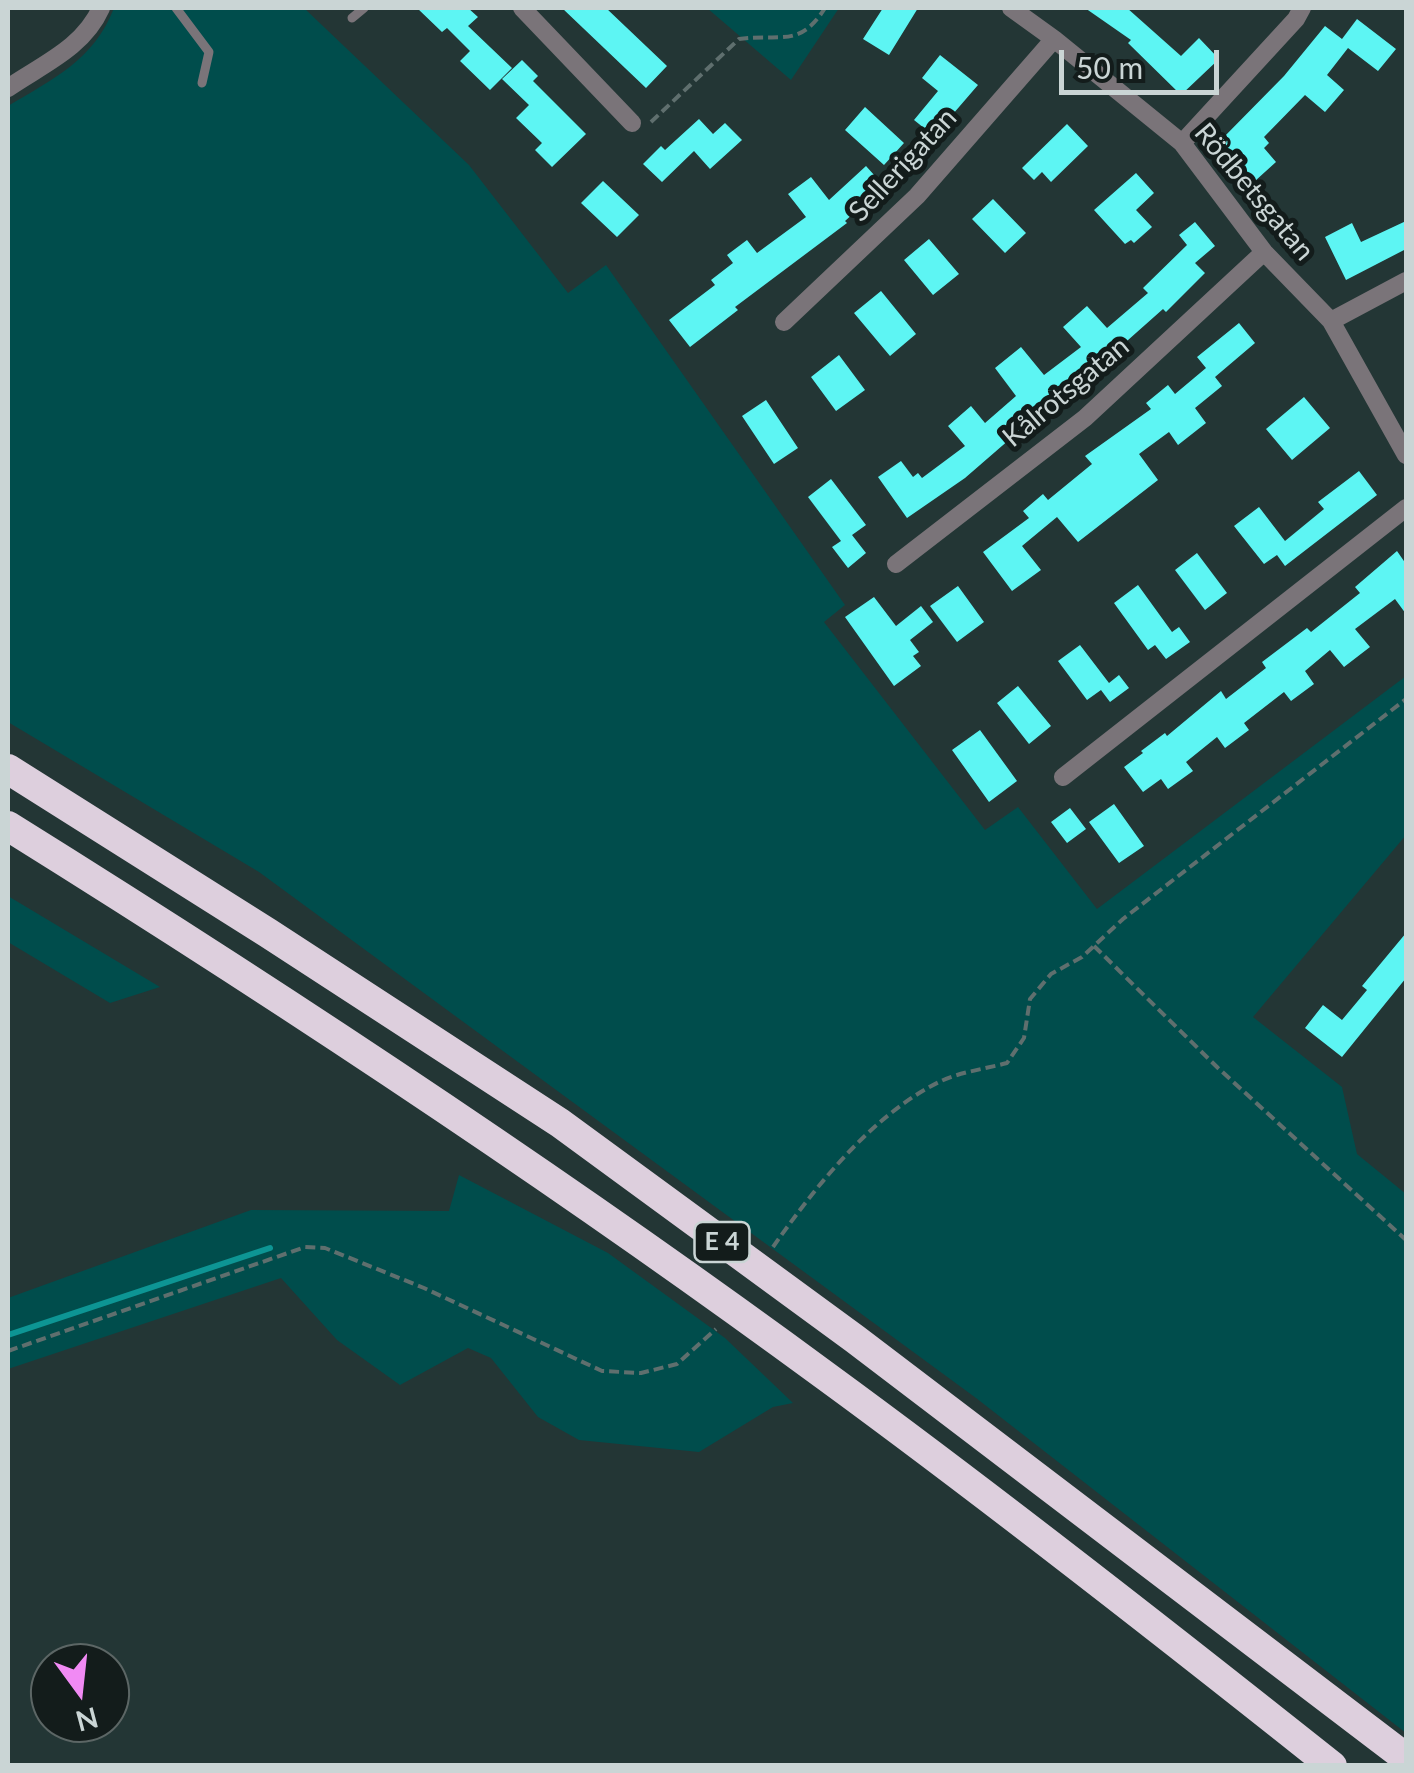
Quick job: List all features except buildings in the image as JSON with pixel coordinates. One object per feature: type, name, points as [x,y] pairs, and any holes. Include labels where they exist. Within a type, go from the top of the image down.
[{"type":"highway","name":"E 4","points":[[8,769],[560,1123],[886,1362],[1406,1758]]},
{"type":"highway","name":"E 4","points":[[8,826],[244,973],[535,1169],[828,1377],[1332,1766]]},
{"type":"street","points":[[8,88],[74,46],[89,32],[101,8]]},
{"type":"street","points":[[522,8],[632,123]]},
{"type":"street","name":"Rödbetsgatan","points":[[1010,8],[1054,38],[1182,143],[1264,252],[1331,321],[1406,455]]},
{"type":"street","points":[[1182,143],[1296,20],[1302,8]]},
{"type":"street","name":"Sellerigatan","points":[[784,322],[918,196],[1054,38]]},
{"type":"street","name":"Kålrotsgatan","points":[[896,564],[1085,418],[1264,252]]},
{"type":"street","points":[[1331,321],[1406,282]]},
{"type":"street","points":[[1063,777],[1406,508]]},
{"type":"lane","points":[[176,8],[209,52],[202,83]]},
{"type":"lane","points":[[352,18],[364,8]]},
{"type":"path","points":[[632,123],[648,124],[739,39],[786,38],[804,33],[825,8]]},
{"type":"path","points":[[771,1250],[810,1194],[897,1106],[942,1080],[1007,1063],[1024,1038],[1030,999],[1050,974],[1082,957],[1123,918],[1406,700]]},
{"type":"path","points":[[1094,946],[1218,1068],[1406,1240]]},
{"type":"path","points":[[8,1351],[304,1247],[324,1248],[424,1288],[602,1370],[641,1373],[677,1364],[716,1329]]},
{"type":"shaded area","points":[[114,8],[304,8],[469,165],[568,293],[606,265],[845,605],[824,622],[985,830],[1018,807],[1097,909],[1406,676],[1406,835],[1253,1017],[1342,1087],[1357,1154],[1406,1194],[1406,1733],[976,1398],[259,872],[8,722],[8,106],[84,55]]},
{"type":"shaded area","points":[[707,8],[839,8],[791,80]]},
{"type":"shaded area","points":[[8,896],[160,987],[110,1003],[8,942]]},
{"type":"shaded area","points":[[459,1175],[608,1253],[725,1338],[793,1403],[773,1407],[699,1452],[579,1440],[538,1417],[491,1358],[468,1348],[400,1385],[337,1340],[281,1278],[8,1369],[8,1298],[251,1210],[449,1211]]},
{"type":"waterway","points":[[8,1335],[270,1248]]}]
